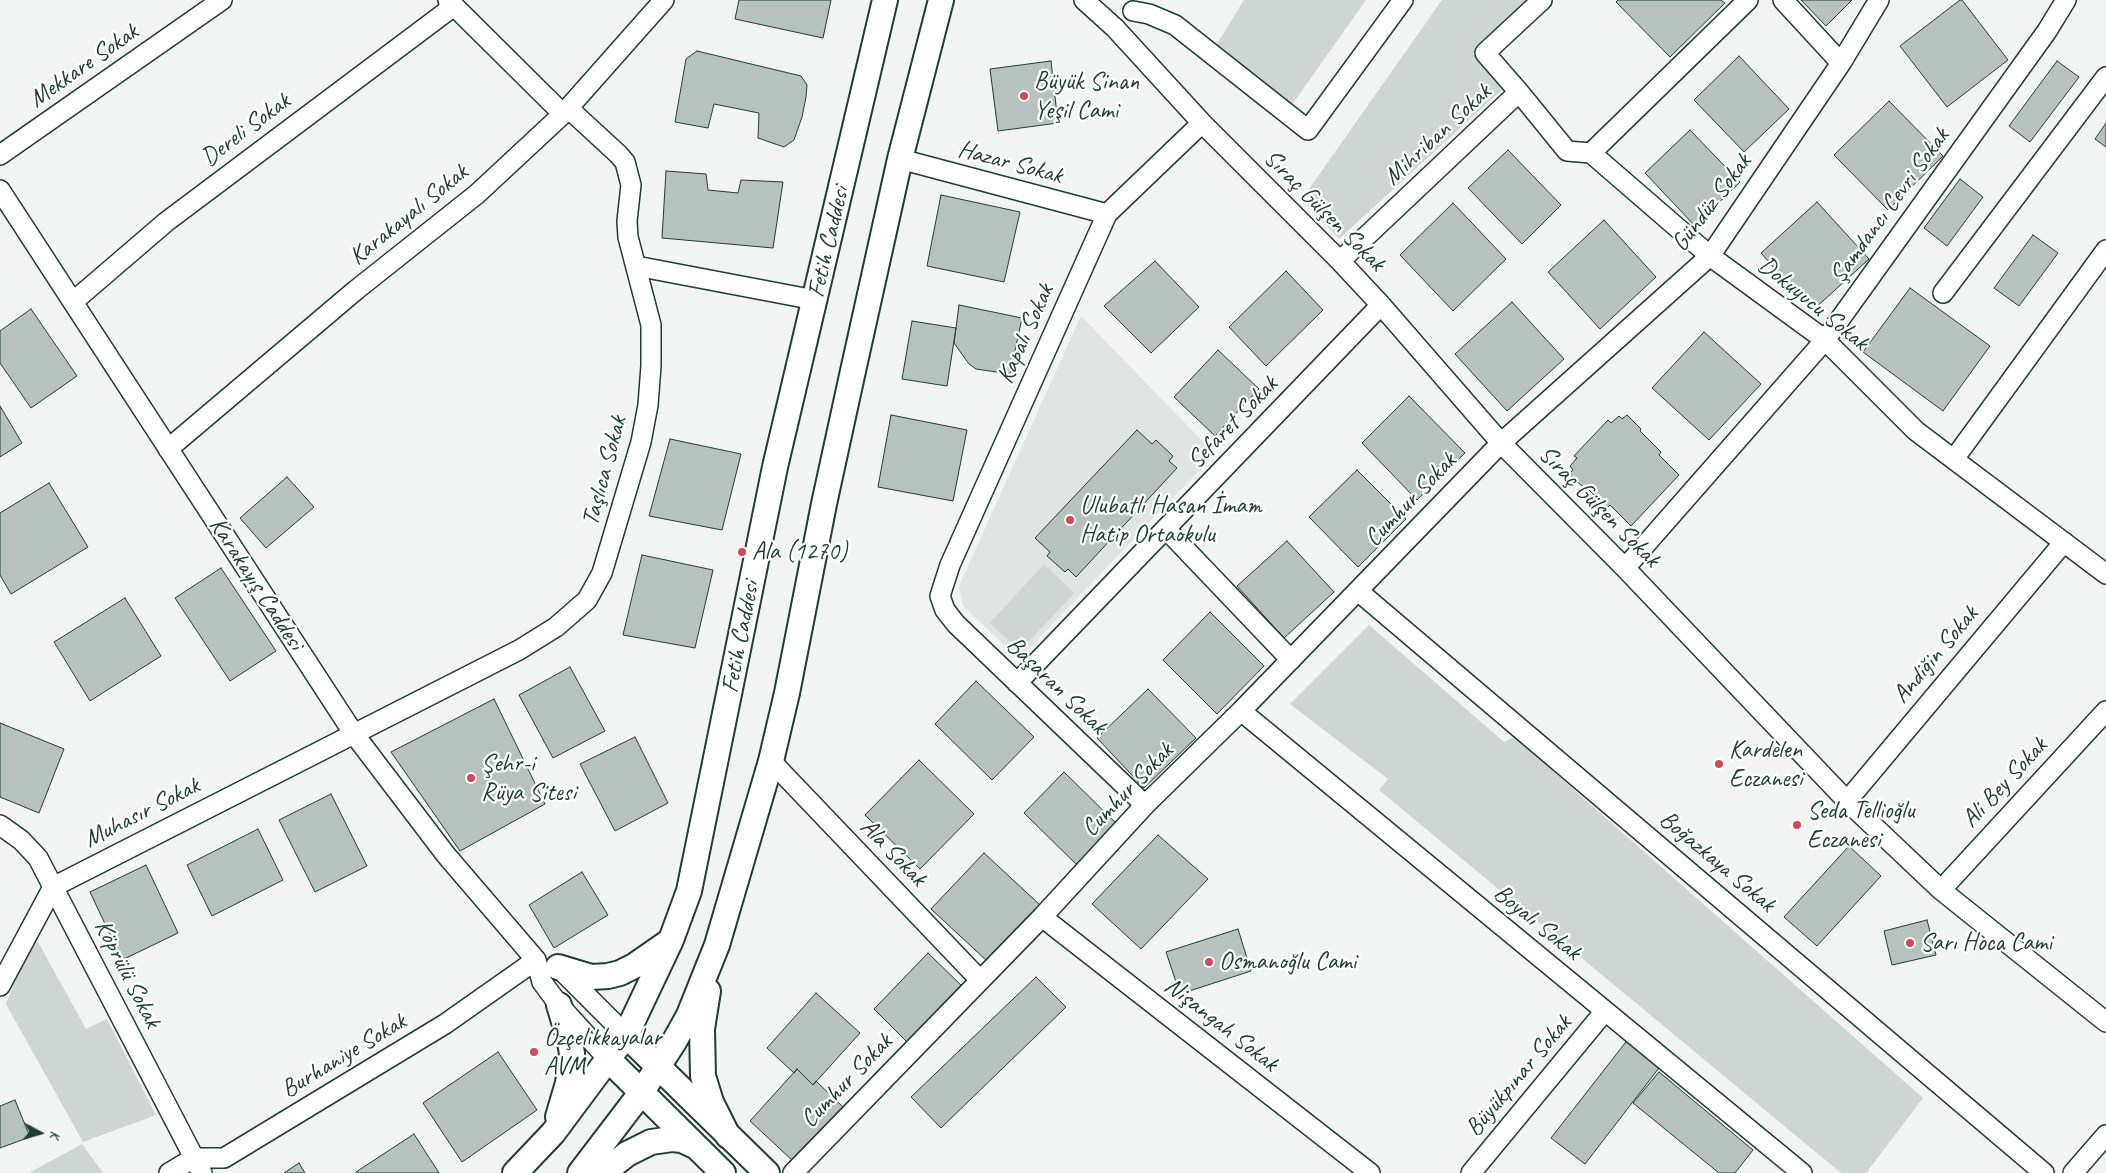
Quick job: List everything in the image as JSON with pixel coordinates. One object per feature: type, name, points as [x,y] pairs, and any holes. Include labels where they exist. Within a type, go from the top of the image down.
[{"type":"main road","name":"Fetih Caddesi","points":[[515,1173],[553,1133],[609,1060],[626,1034],[672,940],[689,891],[774,467],[816,300],[885,0]]},
{"type":"main road","name":"Fetih Caddesi","points":[[580,1173],[658,1068],[689,1015],[717,945],[771,761],[798,647],[824,504],[900,159],[941,0]]},
{"type":"main road","points":[[558,967],[591,977],[608,976],[620,973],[634,966],[672,940]]},
{"type":"main road","points":[[717,945],[702,1029],[701,1053],[703,1076],[711,1102],[728,1136]]},
{"type":"main road","points":[[553,1133],[568,1083],[572,1053],[559,1005]]},
{"type":"main road","points":[[626,1034],[658,1068],[767,1173]]},
{"type":"main road","name":"Karakayış Caddesi","points":[[609,1060],[723,1173]]},
{"type":"main road","points":[[603,1173],[628,1154],[651,1142],[672,1139],[682,1140],[695,1146]]},
{"type":"street","name":"Mekkare Sokak","points":[[0,155],[222,0]]},
{"type":"street","name":"Sıraç Gülşen Sokak","points":[[1084,0],[1115,28],[1202,123],[1340,261],[1381,305],[1501,444],[1625,568],[1847,801],[1942,890],[2106,1022]]},
{"type":"street","points":[[1115,28],[1135,5],[1175,24],[1308,130],[1403,0]]},
{"type":"street","name":"Mihriban Sokak","points":[[1340,261],[1519,92],[1485,53],[1542,0]]},
{"type":"street","points":[[1519,92],[1566,151],[1591,153],[1748,0]]},
{"type":"street","points":[[1783,0],[1842,63]]},
{"type":"street","name":"Gündüz Sokak","points":[[1501,444],[1710,256],[1842,63],[1878,0]]},
{"type":"street","name":"Şamdancı Cevri Sokak","points":[[1625,568],[1825,340],[2041,39],[2066,0]]},
{"type":"street","name":"Karakayalı Sokak","points":[[168,449],[356,290],[477,194],[566,111],[660,2]]},
{"type":"street","name":"Taşlıca Sokak","points":[[354,734],[519,650],[556,627],[587,600],[602,573],[640,442],[648,406],[651,366],[651,325],[628,237],[627,220],[631,185],[624,162],[618,154],[566,111],[451,3]]},
{"type":"street","name":"Dereli Sokak","points":[[74,301],[166,222],[451,3]]},
{"type":"street","points":[[1943,293],[2106,77]]},
{"type":"street","name":"Kapalı Sokak","points":[[940,596],[950,564],[1107,214],[1202,123]]},
{"type":"street","name":"Dokuyucu Sokak","points":[[1591,153],[1710,256],[1825,340],[1916,431],[2106,574]]},
{"type":"street","name":"Hazar Sokak","points":[[900,159],[1107,214]]},
{"type":"street","name":"Karakayış Caddesi","points":[[0,190],[354,734],[446,854],[536,960],[542,982],[559,1005],[609,1060]]},
{"type":"street","points":[[1954,459],[2106,250]]},
{"type":"street","points":[[636,266],[816,300]]},
{"type":"street","name":"Sefaret Sokak","points":[[1017,683],[1381,305]]},
{"type":"street","name":"Cumhur Sokak","points":[[793,1173],[1042,917],[1145,805],[1241,712],[1501,444]]},
{"type":"street","points":[[1166,529],[1291,660]]},
{"type":"street","name":"Andiğin Sokak","points":[[1847,801],[2064,542]]},
{"type":"street","name":"Boğazkaya Sokak","points":[[1358,590],[2044,1173]]},
{"type":"street","name":"Başaran Sokak","points":[[940,596],[946,610],[956,624],[1145,805]]},
{"type":"street","name":"Ali Bey Sokak","points":[[1942,890],[2106,711]]},
{"type":"street","name":"Boyalı Sokak","points":[[1241,712],[1802,1173]]},
{"type":"street","name":"Muhasır Sokak","points":[[54,886],[354,734]]},
{"type":"street","name":"Ala Sokak","points":[[771,761],[980,980]]},
{"type":"street","name":"Köprülü Sokak","points":[[0,824],[21,840],[38,858],[198,1166]]},
{"type":"street","points":[[0,986],[54,886]]},
{"type":"street","name":"Nişangah Sokak","points":[[1042,917],[1370,1173]]},
{"type":"street","points":[[536,960],[558,967],[626,1034]]},
{"type":"street","name":"Burhaniye Sokak","points":[[198,1166],[224,1158],[445,1024],[536,960]]},
{"type":"street","name":"Büyükpınar Sokak","points":[[1470,1173],[1605,1011]]},
{"type":"street","points":[[2073,1173],[2106,1135]]},
{"type":"street","points":[[169,1173],[198,1166]]},
{"type":"shaded area","points":[[1244,0],[1366,0],[1289,109],[1212,52]]},
{"type":"shaded area","points":[[1442,0],[1525,0],[1473,54],[1506,86],[1339,239],[1302,199]]},
{"type":"shaded area","name":"Ulubatlı Hasan İmam Hatip Ortaokulu","points":[[1081,316],[1215,454],[1019,659],[963,606],[959,586]]},
{"type":"shaded area","points":[[1044,564],[1074,593],[1020,651],[990,623]]},
{"type":"shaded area","points":[[1369,625],[1504,742],[1514,737],[1923,1098],[1866,1173],[1841,1173],[1379,790],[1388,779],[1290,704]]},
{"type":"shaded area","points":[[38,942],[86,1029],[107,1019],[156,1115],[83,1142],[6,1004],[29,943]]},
{"type":"shaded area","points":[[82,1144],[103,1173],[29,1173]]},
{"type":"building","points":[[739,0],[831,0],[823,38],[735,19]]},
{"type":"building","points":[[1618,0],[1721,0],[1725,3],[1670,57],[1616,2]]},
{"type":"building","points":[[1801,0],[1852,0],[1826,26]]},
{"type":"building","points":[[1962,0],[2008,60],[1947,107],[1900,46]]},
{"type":"building","points":[[697,51],[801,76],[807,85],[806,97],[802,117],[794,140],[784,147],[758,138],[759,113],[714,104],[708,128],[675,122],[686,59]]},
{"type":"building","points":[[1739,56],[1789,109],[1744,152],[1694,100]]},
{"type":"building","name":"Büyük Sinan Yeşil Cami","points":[[1051,61],[1058,123],[998,131],[990,69]]},
{"type":"building","points":[[2057,61],[2079,77],[2030,142],[2009,126]]},
{"type":"building","points":[[1889,101],[1943,156],[1888,210],[1834,155]]},
{"type":"building","points":[[2106,123],[2106,147],[2095,139]]},
{"type":"building","points":[[1690,130],[1740,182],[1695,226],[1645,173]]},
{"type":"building","points":[[1508,150],[1561,205],[1522,244],[1468,188]]},
{"type":"building","points":[[666,171],[706,174],[708,190],[738,193],[741,180],[783,182],[773,248],[662,238]]},
{"type":"building","points":[[1960,179],[1983,197],[1947,246],[1924,228]]},
{"type":"building","points":[[941,195],[1020,212],[1004,282],[927,266]]},
{"type":"building","points":[[1817,202],[1869,259],[1812,311],[1761,253]]},
{"type":"building","points":[[1453,203],[1506,259],[1453,311],[1400,255]]},
{"type":"building","points":[[1604,220],[1656,277],[1600,329],[1548,272]]},
{"type":"building","points":[[2033,235],[2058,253],[2019,306],[1994,288]]},
{"type":"building","points":[[1155,261],[1199,307],[1151,353],[1104,306]]},
{"type":"building","points":[[1286,271],[1323,310],[1266,366],[1229,327]]},
{"type":"building","points":[[1910,288],[1990,346],[1943,411],[1863,352]]},
{"type":"building","points":[[1512,302],[1564,359],[1507,411],[1455,354]]},
{"type":"building","points":[[959,305],[1022,318],[1010,374],[976,369],[969,364],[954,343]]},
{"type":"building","points":[[31,309],[77,376],[31,408],[0,363],[0,331]]},
{"type":"building","points":[[912,321],[956,328],[947,386],[902,379]]},
{"type":"building","points":[[1704,332],[1761,384],[1709,440],[1652,388]]},
{"type":"building","points":[[1218,350],[1259,389],[1215,436],[1174,397]]},
{"type":"building","points":[[1409,396],[1465,453],[1417,500],[1362,443]]},
{"type":"building","points":[[0,406],[22,443],[0,457]]},
{"type":"building","points":[[891,415],[967,430],[953,501],[878,487]]},
{"type":"building","points":[[1627,415],[1661,452],[1659,455],[1679,475],[1631,526],[1610,505],[1607,508],[1586,487],[1584,488],[1569,474],[1573,470],[1570,466],[1577,458],[1574,456],[1608,420],[1611,423],[1619,416],[1622,419]]},
{"type":"building","points":[[1137,430],[1152,444],[1156,440],[1173,456],[1169,461],[1177,468],[1076,577],[1068,569],[1065,572],[1047,556],[1050,552],[1035,538]]},
{"type":"building","points":[[670,439],[741,454],[722,530],[649,516]]},
{"type":"building","points":[[1357,470],[1406,519],[1358,567],[1309,517]]},
{"type":"building","points":[[287,477],[314,507],[266,548],[240,518]]},
{"type":"building","points":[[49,483],[88,547],[11,594],[0,575],[0,513]]},
{"type":"building","points":[[1287,541],[1334,592],[1284,638],[1237,586]]},
{"type":"building","points":[[642,555],[713,570],[695,648],[623,635]]},
{"type":"building","points":[[221,568],[276,651],[230,681],[175,598]]},
{"type":"building","points":[[125,598],[161,656],[90,701],[54,642]]},
{"type":"building","points":[[1210,612],[1264,666],[1217,714],[1163,660]]},
{"type":"building","points":[[570,667],[605,731],[553,758],[519,695]]},
{"type":"building","points":[[976,681],[1034,737],[992,780],[935,724]]},
{"type":"building","points":[[1148,689],[1196,738],[1144,788],[1097,738]]},
{"type":"building","name":"Şehr-i Rüya Sitesi","points":[[494,699],[545,804],[460,851],[391,752]]},
{"type":"building","points":[[0,723],[64,749],[39,813],[0,797]]},
{"type":"building","points":[[635,737],[668,803],[615,831],[580,764]]},
{"type":"building","points":[[919,760],[974,814],[920,869],[865,815]]},
{"type":"building","points":[[1064,772],[1118,825],[1078,866],[1024,813]]},
{"type":"building","points":[[331,794],[367,866],[315,892],[279,820]]},
{"type":"building","points":[[258,829],[283,880],[212,916],[187,865]]},
{"type":"building","points":[[1158,835],[1208,879],[1141,949],[1092,904]]},
{"type":"building","points":[[1849,846],[1881,876],[1817,946],[1784,917]]},
{"type":"building","points":[[984,853],[1040,905],[987,961],[931,909]]},
{"type":"building","points":[[146,865],[178,933],[122,960],[90,892]]},
{"type":"building","points":[[582,872],[608,915],[554,948],[529,905]]},
{"type":"building","name":"Sarı Hoca Cami","points":[[1927,920],[1936,955],[1892,965],[1884,931]]},
{"type":"building","name":"Osmanoğlu Cami","points":[[1238,929],[1251,971],[1180,994],[1166,952]]},
{"type":"building","points":[[928,953],[964,988],[909,1044],[874,1009]]},
{"type":"building","points":[[1036,977],[1066,1007],[941,1128],[911,1097]]},
{"type":"building","points":[[816,993],[860,1033],[813,1085],[797,1069],[794,1073],[767,1048]]},
{"type":"building","points":[[1629,1038],[1662,1064],[1585,1164],[1551,1138]]},
{"type":"building","points":[[498,1052],[537,1110],[462,1162],[423,1103]]},
{"type":"building","points":[[797,1069],[813,1085],[816,1081],[843,1107],[793,1161],[750,1121]]},
{"type":"building","points":[[1659,1072],[1753,1150],[1735,1173],[1719,1173],[1633,1103]]},
{"type":"building","points":[[15,1100],[30,1137],[0,1148],[0,1106]]},
{"type":"building","points":[[414,1134],[439,1173],[356,1173],[356,1172]]},
{"type":"building","points":[[299,1163],[305,1173],[284,1173]]},
{"type":"place","name":"Büyük Sinan Yeşil Cami","points":[[1024,96]]},
{"type":"place","name":"Ulubatlı Hasan İmam Hatip Ortaokulu","points":[[1070,520]]},
{"type":"place","name":"Ala (1270)","points":[[742,552]]},
{"type":"place","name":"Kardelen Eczanesi","points":[[1719,764]]},
{"type":"place","name":"Şehr-i Rüya Sitesi","points":[[471,778]]},
{"type":"place","name":"Seda Tellioğlu Eczanesi","points":[[1797,825]]},
{"type":"place","name":"Sarı Hoca Cami","points":[[1910,943]]},
{"type":"place","name":"Osmanoğlu Cami","points":[[1209,962]]},
{"type":"place","name":"Özçelikkayalar AVM","points":[[534,1052]]}]
